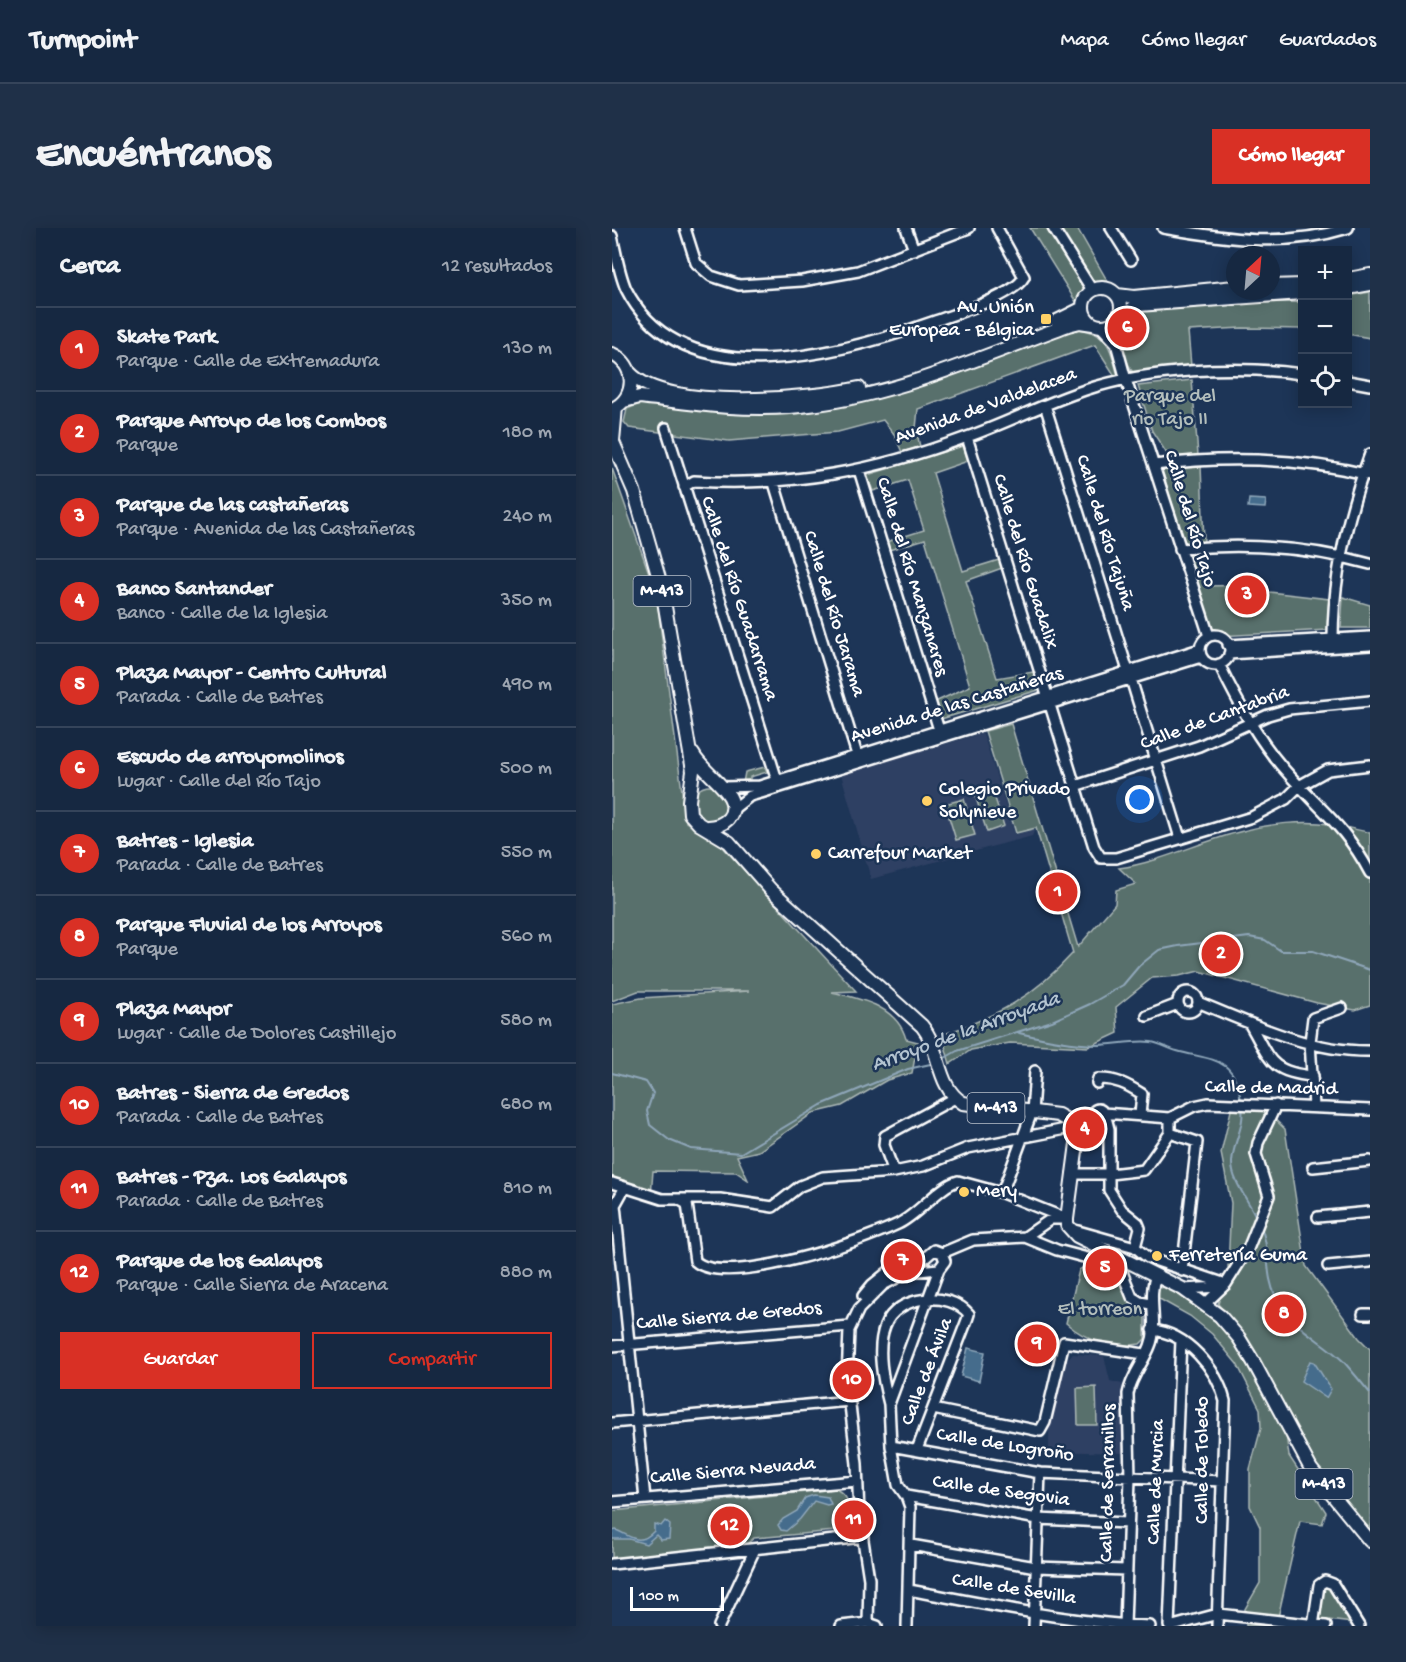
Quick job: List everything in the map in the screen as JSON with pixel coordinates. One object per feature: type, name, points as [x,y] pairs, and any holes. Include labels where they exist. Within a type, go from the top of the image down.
[{"type":"main road","points":[[1352,278],[1370,275]]},
{"type":"main road","points":[[1352,287],[1370,284]]},
{"type":"main road","points":[[1280,286],[1298,285]]},
{"type":"main road","points":[[1097,325],[1086,318],[1083,308],[1085,298],[1092,291],[1102,288],[1117,295],[1134,297],[1226,288]]},
{"type":"main road","points":[[618,406],[640,397],[740,408],[788,408],[834,402],[918,379],[1068,324],[1080,322],[1107,326],[1138,305],[1298,293]]},
{"type":"main road","points":[[1117,295],[1122,306],[1118,318]]},
{"type":"main road","points":[[613,353],[630,373],[650,388],[724,399],[799,398],[883,383],[1076,314],[1083,308]]},
{"type":"main road","name":"M-413","points":[[630,373],[632,382],[618,406],[613,441],[634,491],[662,589],[693,771],[690,814],[729,842],[771,890],[922,1026],[932,1044],[942,1076],[955,1098],[963,1103],[1032,1112],[1071,1123]]},
{"type":"main road","name":"M-413","points":[[688,746],[704,771],[732,797],[732,832],[740,854]]},
{"type":"main road","points":[[691,795],[700,785],[721,785]]},
{"type":"main road","points":[[705,826],[717,826],[731,813]]},
{"type":"main road","points":[[1068,1223],[1077,1146],[1071,1123]]},
{"type":"main road","name":"M-413","points":[[1068,1223],[1084,1240],[1143,1262],[1156,1275],[1183,1289],[1220,1316],[1243,1345],[1311,1469],[1370,1541]]},
{"type":"street","points":[[685,228],[696,263],[711,276],[739,285],[792,282],[858,272],[969,228]]},
{"type":"street","points":[[906,228],[914,250]]},
{"type":"street","points":[[612,236],[626,289],[646,315],[680,343],[714,356],[768,358],[816,353],[887,338],[982,303],[1021,283],[1024,277],[997,228]]},
{"type":"street","points":[[1053,228],[1092,291]]},
{"type":"street","points":[[1111,228],[1131,260]]},
{"type":"street","points":[[1163,228],[1249,241],[1310,236],[1348,228]]},
{"type":"street","name":"Calle del Río Tajo","points":[[1118,318],[1116,344],[1126,380],[1209,636]]},
{"type":"street","name":"Calle del Río Tajo","points":[[1097,325],[1116,344]]},
{"type":"street","name":"Avenida de Valdelacea","points":[[684,487],[694,481],[774,483],[859,470],[967,437],[1087,389],[1126,380],[1219,371],[1298,374]]},
{"type":"street","points":[[1352,382],[1370,385]]},
{"type":"street","name":"Calle del Río Tajuña","points":[[1045,405],[1180,838]]},
{"type":"street","name":"Calle del Río Guadarrama","points":[[666,428],[777,780]]},
{"type":"street","name":"Calle del Río Guadalix","points":[[967,437],[1097,854],[1106,859],[1180,838]]},
{"type":"street","points":[[1333,639],[1333,600],[1355,496],[1366,474],[1370,454]]},
{"type":"street","points":[[1154,465],[1194,460],[1279,461],[1366,474]]},
{"type":"street","name":"Calle del Río Manzanares","points":[[859,470],[939,730]]},
{"type":"street","name":"Calle del Río Jarama","points":[[774,483],[857,755]]},
{"type":"street","points":[[1180,549],[1254,545],[1342,556],[1370,564]]},
{"type":"street","points":[[1219,664],[1212,664],[1201,653],[1203,641],[1209,636],[1218,636],[1229,650]]},
{"type":"street","points":[[1219,664],[1229,650],[1370,637]]},
{"type":"street","points":[[1229,650],[1370,645]]},
{"type":"street","name":"Avenida de las Castañeras","points":[[731,813],[750,796],[761,792],[1201,653]]},
{"type":"street","points":[[1219,664],[1250,724],[1299,786],[1345,832],[1370,873]]},
{"type":"street","name":"Avenida de las Castañeras","points":[[721,785],[751,788],[939,730],[1048,700]]},
{"type":"street","name":"Calle de Cantabria","points":[[1075,786],[1199,747],[1268,715],[1310,705],[1370,701]]},
{"type":"street","points":[[1180,838],[1252,817],[1286,799],[1299,786],[1328,770],[1370,765]]},
{"type":"street","points":[[1147,1016],[1178,1004],[1186,1011],[1193,1010],[1198,1002],[1248,1023],[1310,1042],[1353,1051],[1370,1051]]},
{"type":"street","points":[[1314,1107],[1310,1042],[1313,1018],[1342,1008]]},
{"type":"street","points":[[1248,1023],[1274,1065],[1289,1074],[1313,1076]]},
{"type":"street","points":[[1002,1193],[1032,1112],[1035,1071]]},
{"type":"street","points":[[1097,1083],[1101,1078],[1120,1082],[1142,1094],[1140,1115]]},
{"type":"street","points":[[894,1172],[884,1145],[885,1136],[955,1098]]},
{"type":"street","name":"Calle de Madrid","points":[[1170,1118],[1194,1106],[1209,1103],[1370,1110]]},
{"type":"street","points":[[1220,1316],[1216,1296],[1240,1264],[1248,1249],[1269,1196],[1256,1154],[1258,1143],[1276,1105]]},
{"type":"street","points":[[612,1183],[652,1197],[694,1198],[773,1207],[800,1186],[823,1177],[894,1172],[923,1166],[968,1149],[1023,1138],[1099,1116],[1140,1115],[1170,1118],[1170,1133],[1144,1170],[1110,1174],[1072,1174]]},
{"type":"street","points":[[1099,1116],[1107,1121],[1109,1129],[1109,1191],[1112,1198],[1140,1228],[1135,1247]]},
{"type":"street","points":[[1170,1133],[1197,1142],[1182,1271]]},
{"type":"street","points":[[1313,1167],[1370,1161]]},
{"type":"street","points":[[678,1198],[684,1201],[688,1208],[695,1261],[714,1271],[762,1266],[827,1251],[898,1224],[924,1207],[952,1183],[964,1181],[1002,1193],[1068,1223],[1135,1247],[1143,1262],[1182,1271],[1224,1286]]},
{"type":"street","points":[[625,1187],[615,1205],[645,1499]]},
{"type":"street","points":[[688,1208],[694,1198]]},
{"type":"street","points":[[1318,1217],[1370,1212]]},
{"type":"street","points":[[1025,1238],[1051,1219],[1068,1223]]},
{"type":"street","points":[[841,1626],[872,1624],[869,1579],[846,1401],[846,1358],[850,1312],[872,1285],[894,1268],[926,1257],[934,1250],[942,1253],[973,1240],[1025,1238],[1050,1248],[1114,1265],[1122,1272],[1132,1297],[1140,1302],[1151,1304]]},
{"type":"street","points":[[889,1404],[929,1299],[936,1269],[945,1261],[942,1253]]},
{"type":"street","points":[[926,1257],[927,1264],[936,1269]]},
{"type":"street","points":[[1328,1266],[1370,1262]]},
{"type":"street","points":[[847,1326],[869,1296],[883,1285],[908,1272],[936,1269]]},
{"type":"street","name":"Calle de Serranillos","points":[[1125,1626],[1130,1478],[1128,1394],[1131,1382],[1150,1346],[1151,1304],[1156,1275]]},
{"type":"street","points":[[1183,1289],[1210,1290],[1224,1286]]},
{"type":"street","points":[[1203,1303],[1224,1286]]},
{"type":"street","points":[[1203,1303],[1210,1290]]},
{"type":"street","name":"Calle de Ávila","points":[[915,1450],[969,1314],[964,1308],[934,1297],[929,1299]]},
{"type":"street","points":[[908,1626],[910,1507],[898,1485],[891,1446],[889,1404],[881,1350],[884,1328],[893,1313],[916,1301],[929,1299]]},
{"type":"street","name":"Calle Sierra de Gredos","points":[[612,1346],[847,1326]]},
{"type":"street","name":"Calle de Toledo","points":[[1152,1330],[1163,1331],[1181,1340],[1197,1353],[1221,1386],[1225,1401],[1217,1626]]},
{"type":"street","name":"Calle de Murcia","points":[[1171,1626],[1181,1340]]},
{"type":"street","points":[[933,1409],[1040,1431],[1045,1422],[1064,1342],[1144,1354]]},
{"type":"street","points":[[612,1423],[846,1401]]},
{"type":"street","name":"Calle de Logroño","points":[[891,1446],[1040,1473],[1222,1480]]},
{"type":"street","points":[[1034,1626],[1040,1473]]},
{"type":"street","name":"Calle Sierra Nevada","points":[[612,1502],[857,1480]]},
{"type":"street","name":"Calle de Segovia","points":[[906,1496],[1038,1519],[1127,1523]]},
{"type":"street","points":[[612,1564],[863,1537]]},
{"type":"street","points":[[911,1545],[1036,1567],[1126,1570]]},
{"type":"street","points":[[718,1626],[755,1549]]},
{"type":"street","points":[[1313,1625],[1319,1585],[1325,1581],[1333,1584],[1359,1626]]},
{"type":"street","name":"Calle de Sevilla","points":[[908,1590],[1035,1613],[1125,1626],[1150,1626]]},
{"type":"street","points":[[1171,1626],[1218,1614],[1326,1626]]},
{"type":"shaded area","points":[[1249,499],[1266,500],[1265,508],[1248,507]]},
{"type":"shaded area","name":"Colegio Privado Solynieve","points":[[983,733],[1015,835],[1035,829],[1032,836],[871,879],[841,774]]},
{"type":"shaded area","points":[[968,1348],[985,1352],[979,1381],[961,1376]]},
{"type":"shaded area","points":[[1073,1354],[1104,1356],[1110,1381],[1122,1384],[1123,1453],[1049,1451],[1049,1428],[1064,1363]]},
{"type":"shaded area","points":[[1310,1361],[1314,1362],[1331,1389],[1326,1398],[1301,1381]]},
{"type":"shaded area","points":[[814,1495],[828,1497],[831,1504],[814,1501],[800,1519],[786,1531],[781,1530],[778,1525],[783,1519],[797,1511],[805,1498]]},
{"type":"shaded area","points":[[665,1521],[670,1525],[669,1539],[661,1540],[656,1535],[646,1544],[629,1539],[612,1539],[612,1531],[616,1530],[635,1539],[644,1538],[654,1531],[654,1524],[661,1526]]},
{"type":"green space","points":[[1030,228],[1077,228],[1108,282],[1076,302]]},
{"type":"green space","points":[[1370,292],[1370,338],[1352,335],[1352,295]]},
{"type":"green space","points":[[1298,302],[1298,329],[1242,328],[1188,331],[1191,366],[1133,373],[1125,357],[1121,339],[1125,323],[1130,317],[1139,312],[1233,303]]},
{"type":"green space","points":[[1079,329],[1097,335],[1108,345],[1118,376],[1115,376],[1095,345],[918,409],[916,428],[920,447],[902,452],[894,434],[883,420],[838,432],[729,441],[629,428],[624,422],[627,409],[642,403],[744,414],[778,414],[851,404],[922,384],[1061,333]]},
{"type":"green space","name":"Parque del rio Tajo II","points":[[1192,380],[1198,455],[1169,457],[1152,431],[1138,386]]},
{"type":"green space","points":[[963,446],[968,461],[933,473],[963,571],[999,560],[1002,568],[966,581],[997,678],[1033,672],[1039,690],[941,719],[935,702],[970,686],[925,539],[889,550],[886,542],[924,530],[908,480],[873,491],[867,475]]},
{"type":"green space","points":[[1201,466],[1204,543],[1184,543],[1162,470]]},
{"type":"green space","points":[[612,468],[656,593],[686,822],[720,844],[856,991],[832,992],[866,1001],[886,1011],[895,1019],[906,1039],[918,1042],[912,1073],[887,1080],[842,1106],[813,1113],[759,1151],[737,1156],[748,1180],[736,1172],[653,1171],[651,1196],[612,1179],[612,1004],[641,998],[749,991],[638,991],[612,1001]]},
{"type":"green space","points":[[1204,554],[1206,586],[1255,585],[1260,591],[1329,599],[1328,630],[1218,636],[1210,627],[1188,555]]},
{"type":"green space","points":[[1343,597],[1370,605],[1370,628],[1341,628]]},
{"type":"green space","points":[[1011,724],[1078,947],[1115,904],[1116,890],[1136,884],[1119,868],[1151,861],[1227,835],[1275,825],[1320,823],[1370,832],[1370,1005],[1355,1010],[1317,1003],[1199,971],[1179,976],[1152,978],[1116,1007],[1118,1033],[1088,1047],[1010,1043],[971,1050],[950,1064],[942,1035],[981,1020],[1014,1003],[1043,982],[1073,953],[1036,828],[1016,833],[985,731]]},
{"type":"green space","points":[[765,767],[767,772],[750,777],[750,783],[743,783],[745,772]]},
{"type":"green space","points":[[710,786],[722,792],[728,804],[722,816],[710,822],[698,816],[692,804],[698,792]]},
{"type":"green space","points":[[992,789],[1004,826],[987,832],[975,795]]},
{"type":"green space","points":[[964,799],[975,835],[956,840],[945,804]]},
{"type":"green space","points":[[1232,1106],[1265,1110],[1285,1129],[1306,1266],[1359,1338],[1370,1349],[1370,1531],[1319,1469],[1245,1335],[1218,1304],[1228,1268],[1231,1203],[1221,1153]]},
{"type":"green space","name":"El torreon","points":[[1082,1268],[1112,1273],[1121,1282],[1130,1303],[1145,1312],[1145,1339],[1140,1344],[1120,1345],[1100,1342],[1082,1335],[1066,1323],[1079,1270]]},
{"type":"green space","points":[[1168,1286],[1212,1318],[1233,1340],[1286,1435],[1289,1456],[1326,1512],[1322,1524],[1300,1521],[1276,1626],[1246,1626],[1245,1609],[1260,1583],[1260,1527],[1250,1506],[1250,1469],[1261,1428],[1260,1409],[1237,1364],[1212,1334],[1190,1316],[1156,1297],[1157,1289]]},
{"type":"green space","points":[[1096,1387],[1097,1425],[1078,1425],[1077,1388]]},
{"type":"green space","points":[[836,1489],[845,1497],[850,1507],[851,1519],[847,1530],[754,1538],[744,1546],[612,1558],[612,1511]]},
{"type":"green space","points":[[1329,1587],[1353,1623],[1320,1619],[1324,1589]]},
{"type":"waterway","name":"Arroyo de la Arroyada","points":[[943,1059],[957,1051],[1052,1021],[1090,1004],[1123,985],[1139,966],[1159,950],[1178,946],[1249,937],[1265,940],[1281,951],[1313,951],[1370,970]]},
{"type":"waterway","points":[[1019,1033],[1086,1044],[1151,1042],[1211,1059],[1228,1068],[1234,1076],[1241,1101]]},
{"type":"waterway","name":"Arroyo de la Arroyada","points":[[612,1073],[646,1082],[653,1093],[647,1111],[650,1125],[669,1140],[691,1149],[741,1153],[821,1105],[908,1069],[935,1063]]},
{"type":"waterway","points":[[1242,1107],[1242,1121],[1233,1155],[1232,1169],[1256,1217]]},
{"type":"waterway","points":[[1260,1225],[1272,1288],[1283,1308],[1299,1326],[1343,1361],[1370,1393]]},
{"type":"place","name":"Av. Unión Europea - Bélgica","points":[[1046,319]]},
{"type":"place","name":"Escudo de arroyomolinos","points":[[1127,328]]},
{"type":"place","name":"Parque de las castañeras","points":[[1247,595]]},
{"type":"place","name":"Colegio Privado Solynieve","points":[[927,801]]},
{"type":"place","name":"Carrefour Market","points":[[816,854]]},
{"type":"place","name":"Skate Park","points":[[1058,892]]},
{"type":"place","name":"Parque Arroyo de los Combos","points":[[1221,954]]},
{"type":"place","name":"Banco Santander","points":[[1085,1129]]},
{"type":"place","name":"Mery","points":[[964,1192]]},
{"type":"place","name":"Ferretería Guma","points":[[1157,1256]]},
{"type":"place","name":"Batres - Iglesia","points":[[903,1261]]},
{"type":"place","name":"Plaza Mayor - Centro Cultural","points":[[1105,1268]]},
{"type":"place","name":"Parque Fluvial de los Arroyos","points":[[1284,1314]]},
{"type":"place","name":"Plaza Mayor","points":[[1037,1344]]},
{"type":"place","name":"Batres - Sierra de Gredos","points":[[852,1380]]},
{"type":"place","name":"Batres - Pza. Los Galayos","points":[[854,1520]]},
{"type":"place","name":"Parque de los Galayos","points":[[730,1526]]}]
